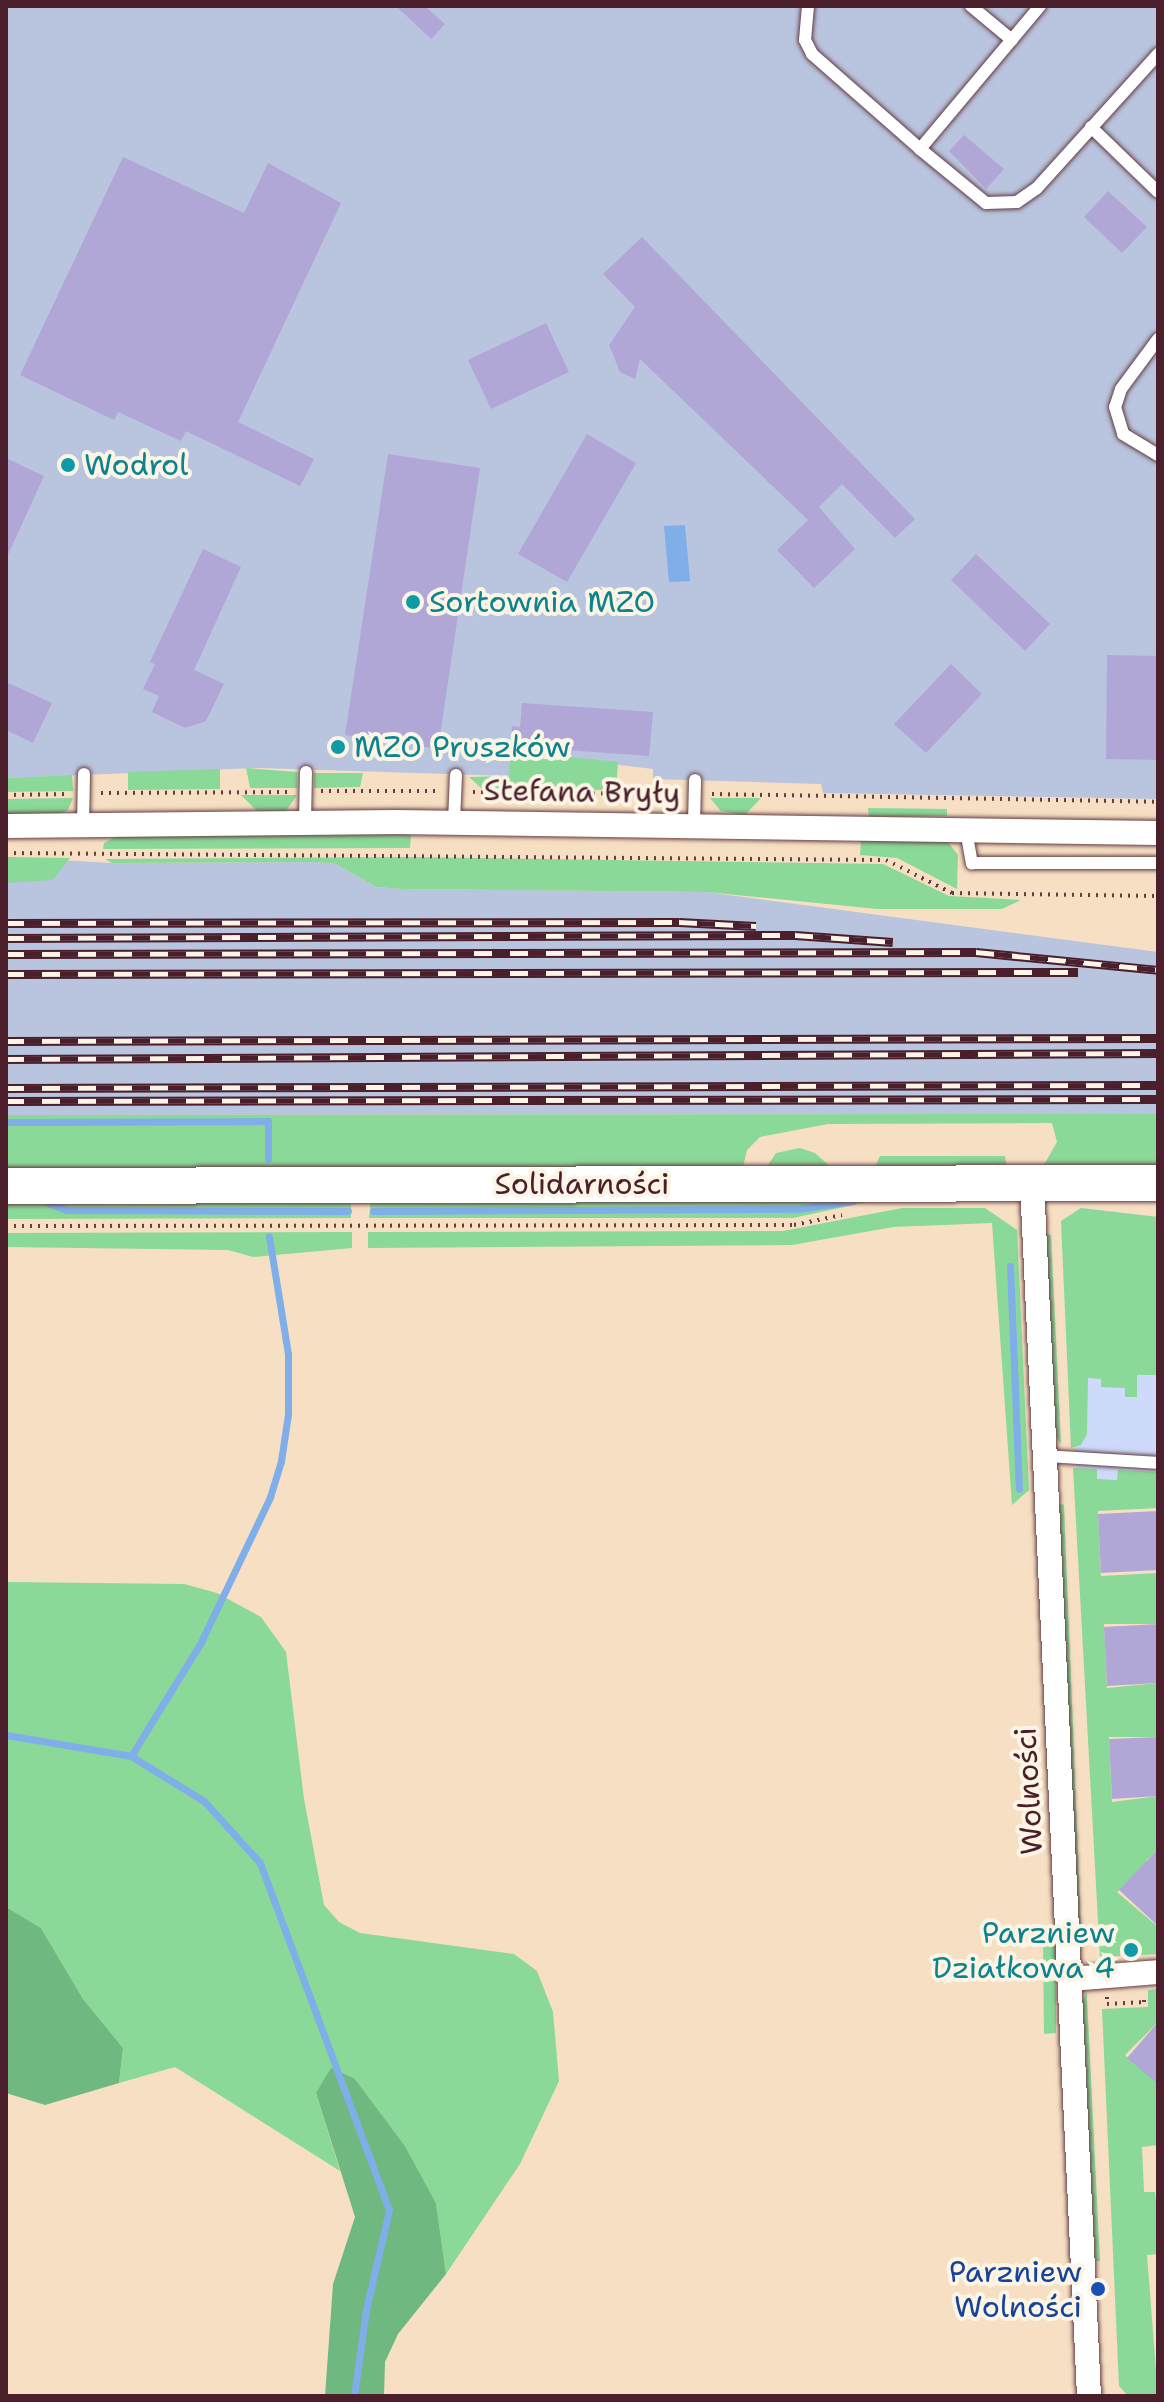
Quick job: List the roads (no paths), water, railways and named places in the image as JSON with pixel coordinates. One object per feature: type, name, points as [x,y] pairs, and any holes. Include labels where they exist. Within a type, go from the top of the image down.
[{"type":"street","name":"Stefana Bryły","points":[[6,826],[454,822],[1158,833]]},
{"type":"street","name":"Wolności","points":[[1032,1183],[1089,2396]]},
{"type":"street","name":"Solidarności","points":[[6,1186],[1158,1183]]},
{"type":"street","points":[[1070,1979],[1158,1972]]},
{"type":"lane","points":[[808,6],[805,40],[812,54],[974,196],[1009,205],[1037,188],[1158,54]]},
{"type":"lane","points":[[971,6],[1012,40]]},
{"type":"lane","points":[[920,149],[1040,6]]},
{"type":"lane","points":[[1091,127],[1158,192]]},
{"type":"lane","points":[[1158,339],[1121,389],[1115,407],[1123,434],[1158,455]]},
{"type":"lane","points":[[305,822],[306,772]]},
{"type":"lane","points":[[83,825],[84,774]]},
{"type":"lane","points":[[454,822],[456,775]]},
{"type":"lane","points":[[694,825],[695,787]]},
{"type":"lane","points":[[966,830],[972,863],[1158,863]]},
{"type":"lane","points":[[1045,1456],[1158,1463]]},
{"type":"water","points":[[685,525],[690,581],[669,582],[664,526]]},
{"type":"waterway","points":[[6,1122],[268,1121],[268,1159]]},
{"type":"waterway","points":[[373,1211],[798,1209],[852,1201]]},
{"type":"waterway","points":[[48,1203],[66,1210],[348,1211]]},
{"type":"waterway","points":[[131,1756],[200,1644],[270,1497],[281,1461],[288,1414],[288,1354],[269,1237]]},
{"type":"waterway","points":[[1010,1266],[1019,1489]]},
{"type":"waterway","points":[[6,1735],[131,1756],[204,1801],[260,1863],[389,2210],[366,2310],[354,2396]]},
{"type":"railway","points":[[6,923],[679,922],[756,926]]},
{"type":"railway","points":[[6,938],[795,935],[893,942]]},
{"type":"railway","points":[[6,954],[976,952],[1158,970]]},
{"type":"railway","points":[[6,974],[1078,972]]},
{"type":"railway","points":[[6,1041],[1158,1038]]},
{"type":"railway","points":[[6,1059],[1158,1053]]},
{"type":"railway","points":[[6,1088],[1158,1085]]},
{"type":"railway","points":[[6,1101],[1158,1099]]},
{"type":"place","name":"Wodrol","points":[[68,465]]},
{"type":"place","name":"Sortownia MZO","points":[[413,602]]},
{"type":"place","name":"MZO Pruszków","points":[[338,747]]},
{"type":"place","name":"Parzniew Działkowa 4","points":[[1131,1950]]},
{"type":"place","name":"Parzniew Wolności","points":[[1098,2289]]}]
